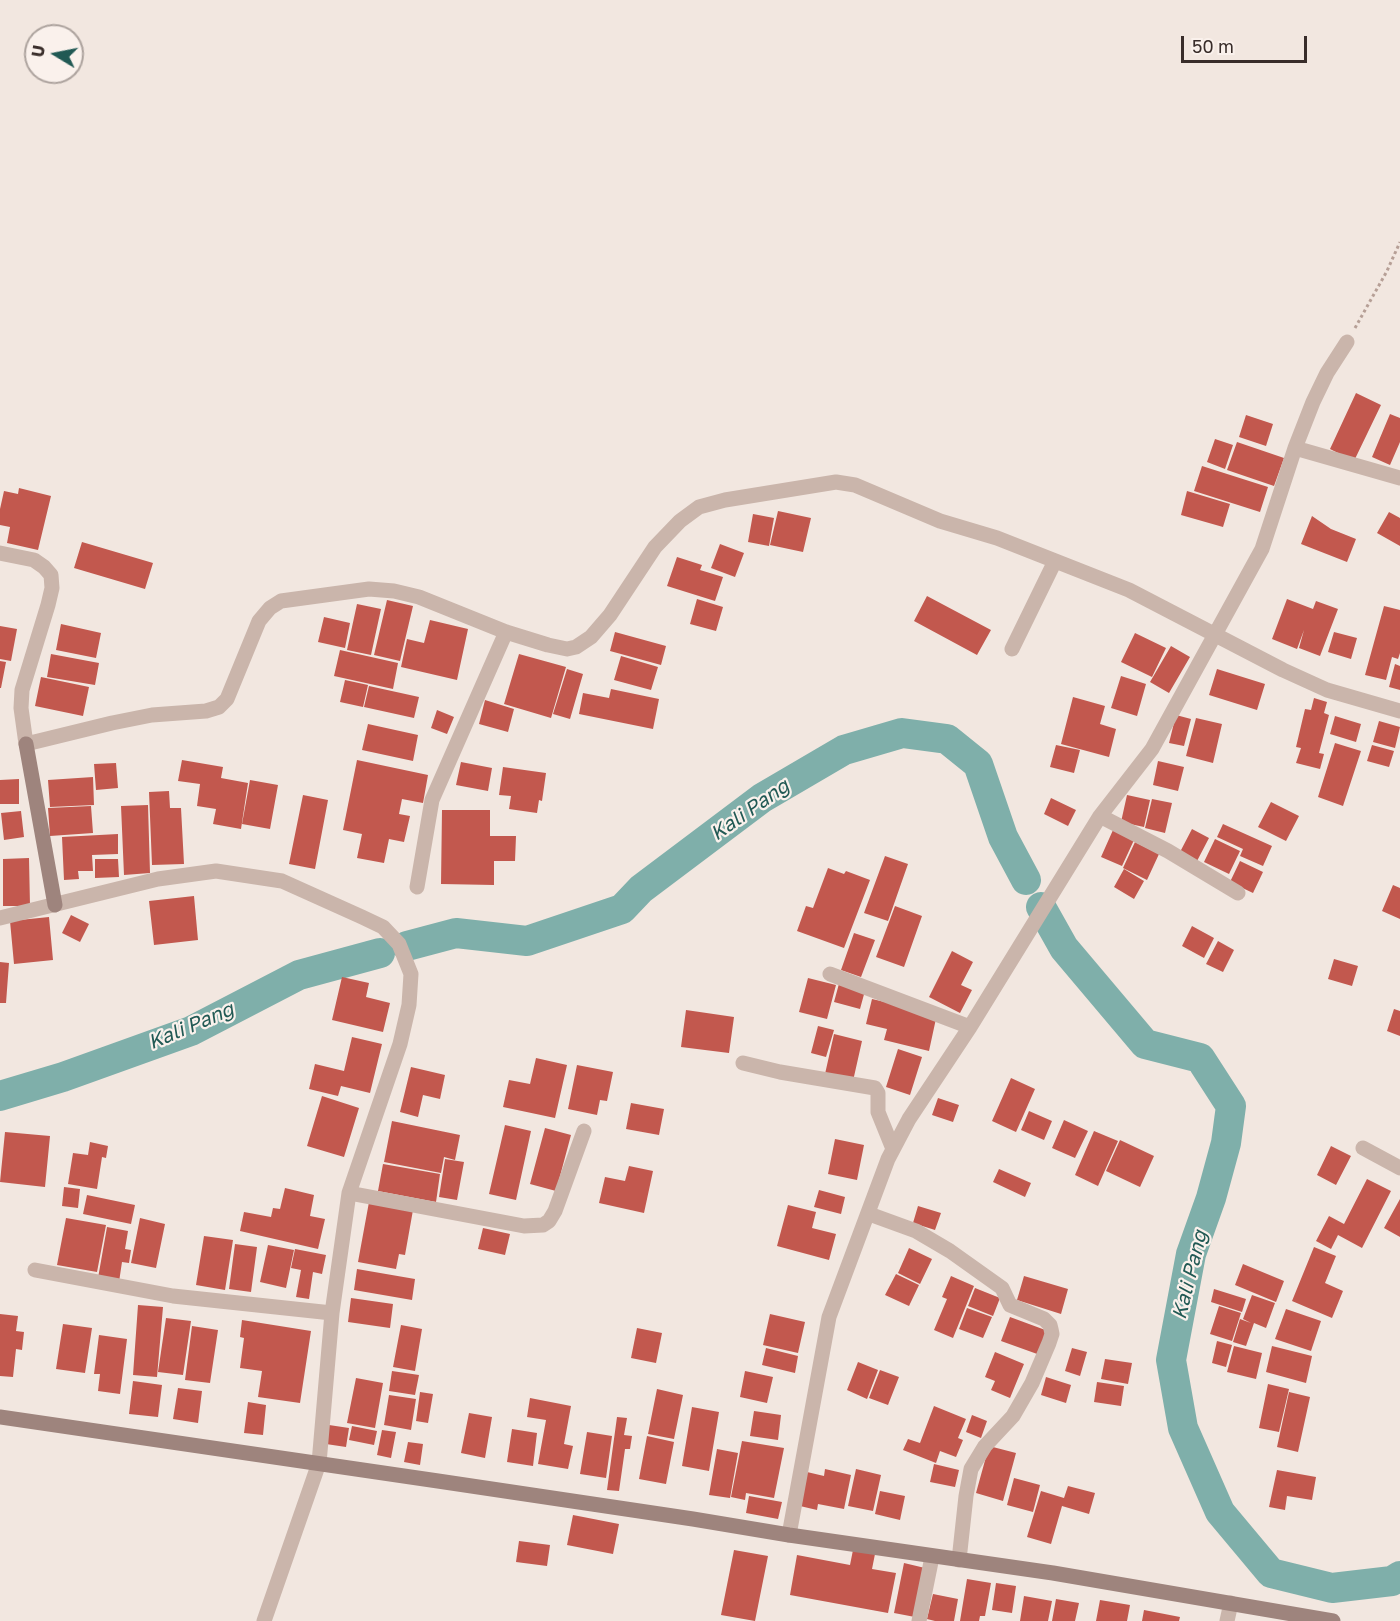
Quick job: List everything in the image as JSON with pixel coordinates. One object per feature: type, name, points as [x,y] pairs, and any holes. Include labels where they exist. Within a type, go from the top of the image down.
[{"type":"street","points":[[789,1535],[829,1317],[888,1159],[909,1119],[970,1027],[1100,816],[1152,749],[1262,549],[1295,448],[1318,392],[1347,342]]},
{"type":"street","points":[[1295,448],[1400,478]]},
{"type":"street","points":[[26,744],[152,715],[206,711],[219,707],[227,699],[259,621],[270,608],[281,601],[369,589],[394,591],[419,597],[506,632],[548,645],[567,649],[576,647],[591,637],[610,615],[655,547],[680,521],[699,507],[725,500],[836,482],[855,486],[940,521],[997,538],[1129,590],[1283,670],[1327,690],[1400,711]]},
{"type":"street","points":[[0,553],[34,560],[51,575],[52,588],[22,690],[21,708],[55,905]]},
{"type":"street","points":[[1012,649],[1055,561]]},
{"type":"street","points":[[417,887],[432,800],[506,632]]},
{"type":"street","points":[[1100,816],[1168,851],[1238,893]]},
{"type":"street","points":[[0,918],[158,879],[216,871],[282,881],[383,927],[399,944],[411,974],[409,1005],[400,1044],[349,1193],[332,1313],[319,1463],[264,1621]]},
{"type":"street","points":[[830,974],[970,1027]]},
{"type":"street","points":[[743,1064],[875,1088],[878,1093],[879,1112],[893,1149]]},
{"type":"street","points":[[349,1193],[524,1226],[543,1225],[549,1221],[555,1211],[584,1131]]},
{"type":"street","points":[[1363,1149],[1400,1168]]},
{"type":"street","points":[[868,1212],[916,1231],[950,1251],[1002,1288],[1010,1305],[1044,1319],[1050,1325],[1052,1334],[1032,1383],[1013,1416],[986,1446],[971,1469],[959,1560]]},
{"type":"street","points":[[35,1270],[173,1296],[332,1313]]},
{"type":"street","points":[[0,1416],[693,1519],[932,1557],[1053,1573],[1334,1621]]},
{"type":"street","points":[[919,1621],[932,1557]]},
{"type":"street","points":[[1227,1621],[1231,1603]]},
{"type":"path","points":[[1347,342],[1387,271],[1400,242]]},
{"type":"building","points":[[1356,393],[1381,405],[1354,461],[1330,449]]},
{"type":"building","points":[[1390,414],[1400,418],[1400,442],[1390,465],[1372,457]]},
{"type":"building","points":[[1246,415],[1273,424],[1266,446],[1239,437]]},
{"type":"building","points":[[1215,439],[1233,445],[1225,469],[1207,462]]},
{"type":"building","points":[[1237,442],[1284,458],[1274,486],[1227,470]]},
{"type":"building","points":[[1202,466],[1268,487],[1260,512],[1194,491]]},
{"type":"building","points":[[19,488],[51,496],[38,550],[7,543],[10,527],[0,525],[0,509],[4,491],[18,494]]},
{"type":"building","points":[[1187,491],[1230,504],[1223,527],[1181,515]]},
{"type":"building","points":[[778,511],[811,518],[803,552],[770,545]]},
{"type":"building","points":[[1389,512],[1400,518],[1400,546],[1377,533]]},
{"type":"building","points":[[753,514],[774,518],[769,546],[748,542]]},
{"type":"building","points":[[1312,516],[1331,529],[1356,539],[1347,562],[1301,544]]},
{"type":"building","points":[[82,542],[153,563],[145,589],[74,568]]},
{"type":"building","points":[[720,544],[744,553],[735,577],[711,568]]},
{"type":"building","points":[[677,557],[702,565],[700,570],[723,577],[715,601],[667,586]]},
{"type":"building","points":[[927,596],[991,630],[977,655],[914,621]]},
{"type":"building","points":[[697,599],[723,607],[716,631],[690,624]]},
{"type":"building","points":[[1287,599],[1313,609],[1316,601],[1338,609],[1320,656],[1299,648],[1304,630],[1297,649],[1272,639]]},
{"type":"building","points":[[387,600],[413,606],[400,661],[374,655]]},
{"type":"building","points":[[357,604],[381,609],[371,655],[347,650]]},
{"type":"building","points":[[1384,606],[1400,610],[1400,653],[1398,659],[1392,657],[1386,680],[1365,675]]},
{"type":"building","points":[[324,617],[350,623],[345,648],[318,642]]},
{"type":"building","points":[[430,620],[468,629],[457,680],[401,667],[407,639],[424,643]]},
{"type":"building","points":[[61,624],[101,633],[96,658],[56,650]]},
{"type":"building","points":[[0,626],[17,629],[11,661],[0,659]]},
{"type":"building","points":[[615,632],[666,646],[661,665],[610,651]]},
{"type":"building","points":[[1334,632],[1357,638],[1351,659],[1328,652]]},
{"type":"building","points":[[1135,633],[1166,648],[1152,677],[1121,662]]},
{"type":"building","points":[[1171,646],[1190,657],[1169,693],[1150,682]]},
{"type":"building","points":[[340,650],[398,663],[393,689],[334,676]]},
{"type":"building","points":[[51,654],[99,663],[95,685],[47,677]]},
{"type":"building","points":[[519,654],[566,667],[551,718],[504,704]]},
{"type":"building","points":[[621,656],[658,667],[651,690],[614,680]]},
{"type":"building","points":[[0,661],[6,662],[1,688],[0,688]]},
{"type":"building","points":[[1395,664],[1400,666],[1400,690],[1389,687]]},
{"type":"building","points":[[567,669],[583,674],[570,719],[553,714]]},
{"type":"building","points":[[1217,669],[1265,684],[1257,710],[1209,695]]},
{"type":"building","points":[[1121,676],[1146,684],[1137,716],[1111,708]]},
{"type":"building","points":[[41,677],[89,687],[83,716],[35,706]]},
{"type":"building","points":[[345,680],[368,685],[363,707],[340,702]]},
{"type":"building","points":[[369,686],[419,697],[414,718],[364,707]]},
{"type":"building","points":[[611,689],[659,699],[653,729],[579,714],[583,693],[609,698]]},
{"type":"building","points":[[1073,697],[1105,706],[1100,724],[1116,729],[1109,757],[1061,744]]},
{"type":"building","points":[[1314,698],[1327,702],[1324,713],[1329,715],[1319,753],[1324,754],[1320,769],[1296,763],[1301,748],[1296,747],[1305,709],[1311,710]]},
{"type":"building","points":[[485,700],[514,709],[508,732],[479,724]]},
{"type":"building","points":[[437,710],[454,717],[447,734],[431,728]]},
{"type":"building","points":[[1176,715],[1191,719],[1184,746],[1169,743]]},
{"type":"building","points":[[1335,716],[1361,724],[1356,742],[1330,734]]},
{"type":"building","points":[[1196,718],[1222,724],[1213,763],[1186,756]]},
{"type":"building","points":[[1379,721],[1400,727],[1395,748],[1373,742]]},
{"type":"building","points":[[368,724],[418,735],[413,761],[362,750]]},
{"type":"building","points":[[1335,743],[1361,751],[1343,806],[1318,797]]},
{"type":"building","points":[[1056,745],[1080,750],[1074,773],[1050,767]]},
{"type":"building","points":[[1372,745],[1394,751],[1389,767],[1367,761]]},
{"type":"building","points":[[182,760],[223,767],[221,778],[248,783],[241,829],[213,824],[216,809],[197,806],[200,784],[178,781]]},
{"type":"building","points":[[357,760],[428,775],[423,803],[402,799],[399,814],[410,816],[404,842],[389,839],[384,863],[357,858],[362,834],[343,830]]},
{"type":"building","points":[[1158,761],[1184,767],[1178,791],[1153,785]]},
{"type":"building","points":[[461,762],[492,768],[488,791],[456,785]]},
{"type":"building","points":[[116,763],[118,788],[96,790],[94,764]]},
{"type":"building","points":[[503,767],[546,773],[542,801],[539,800],[537,813],[509,809],[511,796],[499,795]]},
{"type":"building","points":[[93,777],[94,805],[50,807],[48,780]]},
{"type":"building","points":[[19,779],[19,804],[0,804],[0,780]]},
{"type":"building","points":[[250,780],[278,785],[270,829],[242,824]]},
{"type":"building","points":[[169,791],[170,808],[181,808],[184,864],[152,865],[149,792]]},
{"type":"building","points":[[303,795],[328,800],[315,869],[289,864]]},
{"type":"building","points":[[1127,795],[1150,800],[1144,827],[1121,822]]},
{"type":"building","points":[[1051,798],[1076,810],[1068,826],[1044,814]]},
{"type":"building","points":[[1152,799],[1172,803],[1165,833],[1145,828]]},
{"type":"building","points":[[1271,802],[1299,816],[1286,841],[1258,827]]},
{"type":"building","points":[[148,805],[150,873],[124,875],[121,806]]},
{"type":"building","points":[[91,806],[93,833],[50,836],[48,808]]},
{"type":"building","points":[[442,810],[490,810],[490,836],[516,836],[515,861],[494,861],[494,885],[441,884]]},
{"type":"building","points":[[21,811],[24,837],[4,840],[1,813]]},
{"type":"building","points":[[1223,824],[1272,846],[1263,866],[1240,856],[1243,849],[1217,837]]},
{"type":"building","points":[[1192,829],[1209,838],[1197,861],[1180,852]]},
{"type":"building","points":[[1113,830],[1134,840],[1122,866],[1101,857]]},
{"type":"building","points":[[118,834],[118,854],[92,855],[93,871],[78,871],[79,879],[64,880],[62,837]]},
{"type":"building","points":[[1215,839],[1240,851],[1229,874],[1204,862]]},
{"type":"building","points":[[1135,842],[1159,854],[1147,880],[1123,868]]},
{"type":"building","points":[[885,856],[908,864],[888,921],[864,913]]},
{"type":"building","points":[[29,858],[30,906],[3,906],[3,859]]},
{"type":"building","points":[[95,859],[118,859],[119,877],[95,878]]},
{"type":"building","points":[[1240,861],[1263,872],[1253,893],[1230,882]]},
{"type":"building","points":[[828,868],[844,874],[846,871],[870,880],[844,948],[797,931],[806,906],[813,908]]},
{"type":"building","points":[[1124,869],[1144,881],[1134,899],[1114,887]]},
{"type":"building","points":[[1393,885],[1400,888],[1400,919],[1382,911]]},
{"type":"building","points":[[194,896],[198,940],[154,945],[149,901]]},
{"type":"building","points":[[895,906],[922,916],[904,967],[876,957]]},
{"type":"building","points":[[71,915],[89,924],[80,942],[62,933]]},
{"type":"building","points":[[49,917],[53,960],[14,964],[10,921]]},
{"type":"building","points":[[1192,926],[1214,938],[1204,958],[1182,946]]},
{"type":"building","points":[[854,933],[875,940],[861,977],[841,970]]},
{"type":"building","points":[[1218,941],[1234,950],[1223,972],[1206,964]]},
{"type":"building","points":[[952,951],[973,962],[961,985],[972,990],[960,1013],[929,997]]},
{"type":"building","points":[[1334,959],[1358,966],[1352,986],[1328,979]]},
{"type":"building","points":[[0,962],[9,963],[6,1003],[0,1003]]},
{"type":"building","points":[[342,977],[369,983],[366,997],[390,1003],[383,1032],[332,1020]]},
{"type":"building","points":[[808,978],[836,985],[827,1019],[799,1012]]},
{"type":"building","points":[[840,980],[866,987],[860,1009],[834,1002]]},
{"type":"building","points":[[872,999],[937,1014],[929,1051],[884,1040],[887,1029],[866,1024]]},
{"type":"building","points":[[1394,1009],[1400,1011],[1400,1036],[1387,1031]]},
{"type":"building","points":[[686,1010],[734,1017],[729,1053],[681,1047]]},
{"type":"building","points":[[818,1026],[834,1030],[826,1057],[811,1053]]},
{"type":"building","points":[[834,1034],[862,1041],[853,1081],[825,1074]]},
{"type":"building","points":[[352,1037],[382,1044],[370,1093],[341,1086],[338,1096],[309,1089],[315,1064],[344,1071]]},
{"type":"building","points":[[898,1049],[922,1057],[910,1095],[886,1087]]},
{"type":"building","points":[[536,1058],[567,1065],[555,1118],[503,1107],[509,1080],[530,1084]]},
{"type":"building","points":[[577,1065],[613,1072],[607,1101],[600,1100],[597,1115],[568,1109]]},
{"type":"building","points":[[411,1067],[445,1075],[440,1099],[423,1095],[418,1117],[400,1112]]},
{"type":"building","points":[[1011,1078],[1035,1089],[1016,1132],[992,1121]]},
{"type":"building","points":[[322,1096],[359,1108],[344,1157],[307,1146]]},
{"type":"building","points":[[938,1098],[959,1105],[953,1122],[932,1115]]},
{"type":"building","points":[[631,1103],[664,1109],[659,1135],[626,1129]]},
{"type":"building","points":[[1029,1111],[1052,1121],[1044,1140],[1021,1130]]},
{"type":"building","points":[[1064,1120],[1088,1131],[1075,1158],[1052,1148]]},
{"type":"building","points":[[392,1121],[460,1135],[455,1160],[444,1157],[441,1173],[384,1162]]},
{"type":"building","points":[[505,1125],[531,1131],[516,1200],[489,1194]]},
{"type":"building","points":[[545,1128],[571,1135],[556,1191],[530,1184]]},
{"type":"building","points":[[1094,1131],[1118,1141],[1098,1186],[1075,1175]]},
{"type":"building","points":[[5,1132],[50,1136],[45,1187],[0,1182]]},
{"type":"building","points":[[835,1139],[864,1145],[857,1180],[828,1174]]},
{"type":"building","points":[[1120,1140],[1154,1156],[1140,1187],[1106,1171]]},
{"type":"building","points":[[90,1142],[108,1146],[106,1158],[102,1157],[97,1189],[68,1184],[73,1153],[88,1155]]},
{"type":"building","points":[[1331,1146],[1351,1156],[1336,1185],[1317,1175]]},
{"type":"building","points":[[445,1159],[464,1162],[457,1200],[439,1197]]},
{"type":"building","points":[[383,1164],[440,1174],[436,1202],[378,1191]]},
{"type":"building","points":[[629,1166],[653,1171],[644,1213],[599,1203],[605,1177],[625,1181]]},
{"type":"building","points":[[999,1169],[1031,1183],[1025,1197],[993,1182]]},
{"type":"building","points":[[1367,1179],[1391,1191],[1362,1248],[1338,1235],[1331,1249],[1316,1241],[1329,1216],[1344,1224]]},
{"type":"building","points":[[64,1187],[80,1189],[78,1208],[62,1206]]},
{"type":"building","points":[[285,1188],[314,1195],[310,1216],[325,1219],[318,1249],[240,1231],[244,1212],[271,1217],[273,1208],[280,1209]]},
{"type":"building","points":[[819,1190],[845,1197],[841,1214],[814,1207]]},
{"type":"building","points":[[87,1195],[135,1205],[131,1224],[83,1214]]},
{"type":"building","points":[[1400,1199],[1400,1237],[1384,1228]]},
{"type":"building","points":[[369,1202],[413,1210],[405,1255],[399,1254],[396,1269],[358,1262]]},
{"type":"building","points":[[788,1205],[816,1212],[812,1228],[836,1234],[829,1260],[777,1246]]},
{"type":"building","points":[[918,1206],[941,1213],[935,1230],[913,1223]]},
{"type":"building","points":[[66,1218],[106,1225],[97,1272],[57,1265]]},
{"type":"building","points":[[140,1218],[165,1224],[156,1268],[131,1263]]},
{"type":"building","points":[[107,1227],[128,1231],[125,1249],[131,1250],[129,1263],[122,1262],[119,1282],[98,1278]]},
{"type":"building","points":[[483,1228],[510,1234],[505,1255],[478,1249]]},
{"type":"building","points":[[204,1236],[233,1240],[225,1290],[196,1285]]},
{"type":"building","points":[[235,1244],[257,1247],[251,1292],[229,1289]]},
{"type":"building","points":[[268,1245],[294,1250],[286,1288],[260,1282]]},
{"type":"building","points":[[1314,1247],[1336,1256],[1325,1283],[1343,1291],[1332,1318],[1292,1301]]},
{"type":"building","points":[[909,1248],[932,1259],[920,1284],[898,1273]]},
{"type":"building","points":[[295,1249],[326,1255],[322,1274],[313,1272],[309,1299],[296,1297],[301,1270],[291,1268]]},
{"type":"building","points":[[1243,1264],[1284,1281],[1276,1302],[1235,1285]]},
{"type":"building","points":[[357,1269],[415,1279],[412,1300],[354,1290]]},
{"type":"building","points":[[896,1274],[919,1285],[909,1306],[885,1295]]},
{"type":"building","points":[[951,1276],[974,1286],[953,1338],[934,1330],[947,1299],[942,1297]]},
{"type":"building","points":[[1024,1276],[1068,1289],[1061,1314],[1017,1300]]},
{"type":"building","points":[[975,1288],[1000,1298],[993,1316],[968,1306]]},
{"type":"building","points":[[1214,1289],[1246,1299],[1242,1312],[1211,1302]]},
{"type":"building","points":[[1252,1295],[1275,1303],[1266,1328],[1254,1323],[1246,1346],[1233,1342],[1240,1319],[1251,1323],[1243,1319]]},
{"type":"building","points":[[351,1298],[393,1304],[390,1328],[348,1322]]},
{"type":"building","points":[[138,1305],[163,1307],[157,1377],[133,1375]]},
{"type":"building","points":[[1219,1306],[1241,1313],[1232,1341],[1210,1334]]},
{"type":"building","points":[[967,1308],[992,1317],[983,1338],[959,1329]]},
{"type":"building","points":[[1286,1309],[1321,1321],[1311,1351],[1275,1339]]},
{"type":"building","points":[[0,1314],[18,1316],[16,1331],[24,1332],[22,1350],[16,1349],[13,1377],[0,1376]]},
{"type":"building","points":[[770,1314],[805,1322],[798,1353],[763,1345]]},
{"type":"building","points":[[1010,1317],[1048,1331],[1040,1355],[1001,1341]]},
{"type":"building","points":[[166,1318],[191,1321],[183,1375],[158,1372]]},
{"type":"building","points":[[242,1320],[311,1331],[300,1403],[258,1397],[262,1371],[240,1368],[244,1338],[240,1337]]},
{"type":"building","points":[[63,1324],[92,1328],[85,1373],[56,1369]]},
{"type":"building","points":[[401,1325],[422,1329],[415,1371],[393,1367]]},
{"type":"building","points":[[192,1326],[218,1330],[210,1383],[185,1380]]},
{"type":"building","points":[[637,1328],[662,1333],[656,1363],[631,1358]]},
{"type":"building","points":[[99,1335],[127,1339],[120,1394],[98,1391],[100,1374],[94,1374]]},
{"type":"building","points":[[1217,1341],[1232,1345],[1226,1367],[1212,1363]]},
{"type":"building","points":[[1234,1346],[1262,1353],[1256,1379],[1227,1372]]},
{"type":"building","points":[[1272,1346],[1312,1356],[1306,1383],[1266,1372]]},
{"type":"building","points":[[766,1348],[798,1356],[795,1373],[762,1365]]},
{"type":"building","points":[[1072,1348],[1087,1352],[1080,1376],[1065,1371]]},
{"type":"building","points":[[995,1352],[1024,1364],[1010,1398],[991,1390],[995,1381],[985,1377]]},
{"type":"building","points":[[1105,1359],[1132,1363],[1128,1384],[1101,1379]]},
{"type":"building","points":[[858,1362],[878,1370],[867,1399],[847,1390]]},
{"type":"building","points":[[880,1370],[899,1377],[888,1405],[869,1398]]},
{"type":"building","points":[[392,1371],[419,1375],[415,1395],[389,1391]]},
{"type":"building","points":[[745,1371],[773,1377],[767,1403],[740,1397]]},
{"type":"building","points":[[1046,1377],[1071,1385],[1066,1403],[1041,1395]]},
{"type":"building","points":[[356,1378],[383,1383],[375,1428],[347,1423]]},
{"type":"building","points":[[133,1381],[162,1385],[158,1417],[129,1414]]},
{"type":"building","points":[[1097,1382],[1124,1386],[1121,1406],[1094,1402]]},
{"type":"building","points":[[1268,1384],[1289,1389],[1279,1432],[1259,1428]]},
{"type":"building","points":[[178,1388],[202,1391],[198,1423],[173,1419]]},
{"type":"building","points":[[657,1389],[683,1395],[674,1439],[648,1434]]},
{"type":"building","points":[[420,1392],[433,1394],[428,1423],[416,1421]]},
{"type":"building","points":[[1289,1392],[1310,1397],[1298,1452],[1277,1447]]},
{"type":"building","points":[[389,1395],[416,1399],[411,1430],[384,1425]]},
{"type":"building","points":[[530,1398],[571,1406],[564,1444],[573,1446],[568,1469],[538,1464],[546,1420],[527,1417]]},
{"type":"building","points":[[248,1402],[266,1405],[263,1435],[244,1433]]},
{"type":"building","points":[[934,1406],[966,1419],[958,1438],[963,1440],[956,1457],[940,1451],[936,1463],[903,1450],[908,1439],[920,1443]]},
{"type":"building","points":[[692,1407],[719,1412],[709,1471],[682,1466]]},
{"type":"building","points":[[754,1411],[781,1415],[778,1440],[750,1436]]},
{"type":"building","points":[[469,1413],[492,1417],[485,1458],[461,1453]]},
{"type":"building","points":[[972,1415],[987,1421],[981,1438],[966,1432]]},
{"type":"building","points":[[617,1417],[627,1418],[624,1435],[632,1436],[630,1449],[625,1449],[619,1491],[607,1490]]},
{"type":"building","points":[[329,1425],[349,1428],[346,1447],[326,1444]]},
{"type":"building","points":[[352,1426],[377,1431],[374,1445],[349,1440]]},
{"type":"building","points":[[512,1429],[537,1433],[533,1466],[507,1462]]},
{"type":"building","points":[[382,1430],[396,1432],[391,1458],[377,1455]]},
{"type":"building","points":[[587,1432],[612,1436],[606,1478],[580,1474]]},
{"type":"building","points":[[647,1436],[674,1442],[666,1484],[639,1479]]},
{"type":"building","points":[[742,1441],[784,1448],[774,1498],[746,1493],[745,1500],[731,1497]]},
{"type":"building","points":[[408,1442],[423,1444],[420,1465],[404,1462]]},
{"type":"building","points":[[989,1446],[1016,1453],[1003,1501],[976,1493]]},
{"type":"building","points":[[717,1449],[738,1453],[730,1498],[709,1495]]},
{"type":"building","points":[[934,1464],[959,1470],[955,1487],[930,1482]]},
{"type":"building","points":[[825,1469],[851,1475],[844,1509],[818,1504],[817,1510],[800,1506],[807,1472],[824,1476]]},
{"type":"building","points":[[856,1469],[881,1475],[873,1511],[848,1506]]},
{"type":"building","points":[[1277,1470],[1316,1477],[1312,1500],[1287,1496],[1285,1510],[1269,1507]]},
{"type":"building","points":[[1014,1478],[1040,1485],[1033,1512],[1007,1505]]},
{"type":"building","points":[[1068,1486],[1095,1493],[1089,1514],[1062,1506],[1051,1544],[1027,1537],[1041,1491],[1064,1498]]},
{"type":"building","points":[[880,1491],[905,1496],[900,1520],[875,1514]]},
{"type":"building","points":[[749,1496],[782,1502],[778,1519],[746,1513]]},
{"type":"building","points":[[573,1515],[619,1524],[613,1554],[567,1545]]},
{"type":"building","points":[[519,1541],[550,1545],[547,1566],[516,1562]]},
{"type":"building","points":[[734,1550],[768,1556],[755,1621],[721,1615]]},
{"type":"building","points":[[853,1550],[875,1554],[872,1569],[896,1573],[888,1613],[790,1595],[797,1555],[850,1565]]},
{"type":"building","points":[[904,1563],[925,1568],[915,1617],[894,1613]]},
{"type":"building","points":[[967,1579],[991,1583],[985,1616],[980,1616],[979,1621],[960,1621]]},
{"type":"building","points":[[996,1583],[1016,1586],[1012,1613],[992,1610]]},
{"type":"building","points":[[933,1594],[958,1599],[954,1621],[927,1619]]},
{"type":"building","points":[[1024,1596],[1052,1601],[1048,1621],[1020,1621]]},
{"type":"building","points":[[1056,1599],[1079,1603],[1075,1621],[1052,1621]]},
{"type":"building","points":[[1100,1600],[1130,1605],[1127,1621],[1096,1621]]},
{"type":"building","points":[[1144,1610],[1180,1617],[1179,1621],[1142,1621]]},
{"type":"waterway","name":"Kali Pang","points":[[407,946],[456,933],[527,941],[622,909],[641,889],[762,798],[844,750],[902,733],[947,739],[978,764],[1003,837],[1026,880]]},
{"type":"waterway","name":"Kali Pang","points":[[1041,907],[1064,948],[1145,1044],[1200,1058],[1231,1106],[1226,1143],[1211,1198],[1191,1254],[1171,1360],[1183,1428],[1220,1512],[1271,1573],[1332,1588],[1392,1581],[1400,1576]]},
{"type":"waterway","name":"Kali Pang","points":[[0,1096],[63,1077],[191,1031],[299,975],[380,953]]}]
